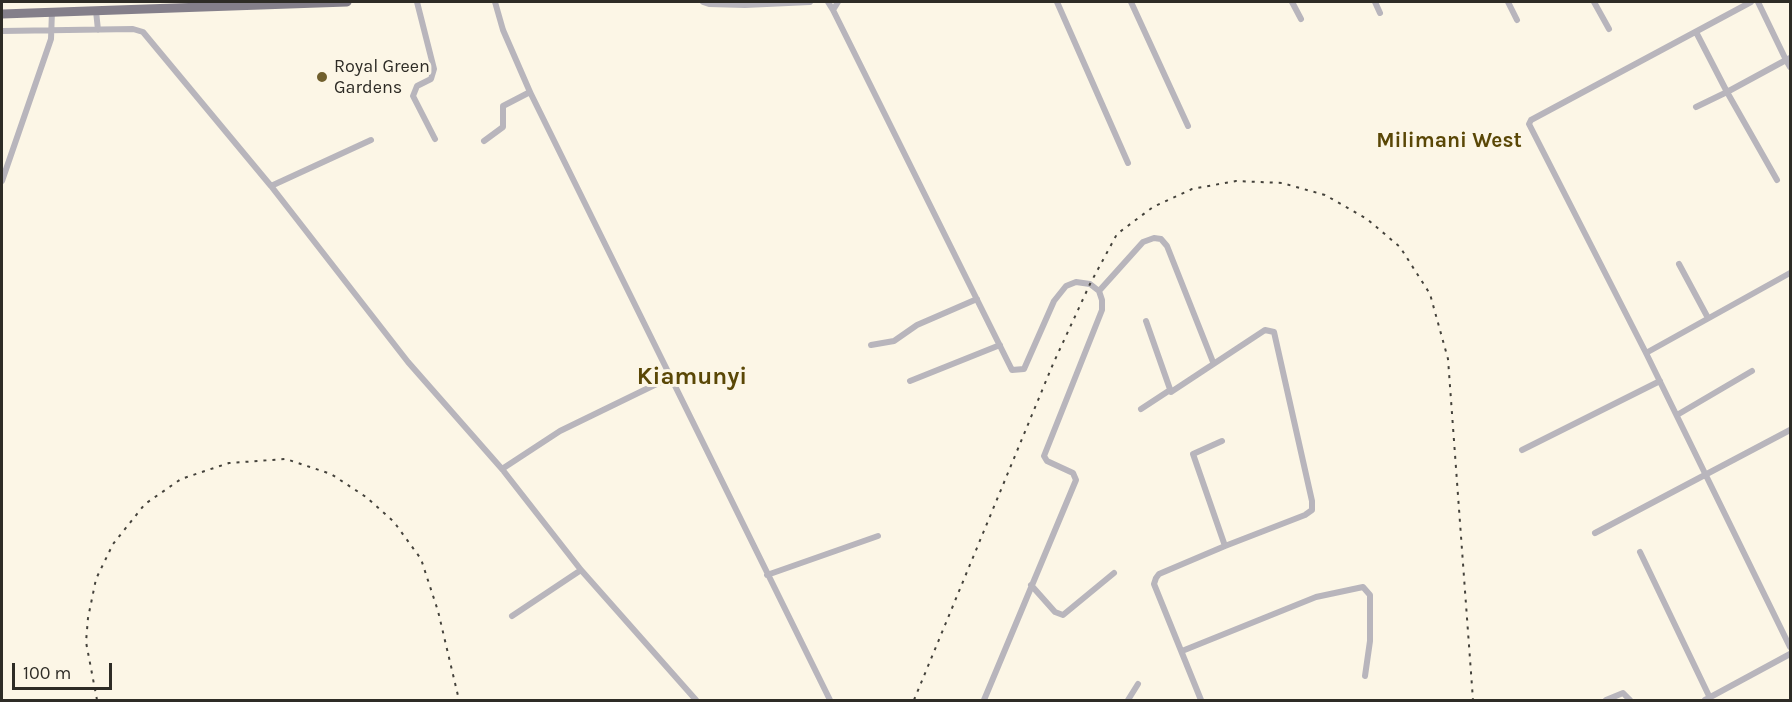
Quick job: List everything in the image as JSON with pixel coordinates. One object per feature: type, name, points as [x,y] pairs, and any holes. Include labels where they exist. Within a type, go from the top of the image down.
[{"type":"main road","points":[[2,14],[347,2]]},
{"type":"street","points":[[115,2],[122,11]]},
{"type":"street","points":[[417,2],[434,69],[433,76],[417,86],[413,96],[435,139]]},
{"type":"street","points":[[495,2],[503,30],[530,92],[830,700]]},
{"type":"street","points":[[703,2],[745,5],[810,2]]},
{"type":"street","points":[[828,2],[1012,370],[1018,372],[1024,369],[1054,301],[1066,286],[1085,282],[1099,291],[1102,310],[1044,456],[1047,461],[1073,473],[1076,480],[984,700]]},
{"type":"street","points":[[833,10],[838,2]]},
{"type":"street","points":[[1057,2],[1128,162]]},
{"type":"street","points":[[1131,2],[1188,126]]},
{"type":"street","points":[[1292,2],[1301,19]]},
{"type":"street","points":[[1375,2],[1380,13]]},
{"type":"street","points":[[1508,2],[1517,20]]},
{"type":"street","points":[[1594,2],[1609,29]]},
{"type":"street","points":[[1751,2],[1742,4],[1696,32],[1531,120],[1529,124],[1707,474],[1791,647]]},
{"type":"street","points":[[1758,2],[1791,67]]},
{"type":"street","points":[[2,181],[53,30],[52,11]]},
{"type":"street","points":[[96,11],[98,30]]},
{"type":"street","points":[[2,31],[133,29],[142,32],[270,186],[408,362],[502,469],[581,570],[696,700]]},
{"type":"street","points":[[1696,32],[1777,180]]},
{"type":"street","points":[[1696,107],[1788,59]]},
{"type":"street","points":[[484,141],[503,127],[503,106],[530,92]]},
{"type":"street","points":[[270,186],[371,141]]},
{"type":"street","points":[[1099,291],[1143,242],[1161,239],[1167,246],[1213,362]]},
{"type":"street","points":[[1679,264],[1708,318]]},
{"type":"street","points":[[1646,353],[1789,274],[1791,282]]},
{"type":"street","points":[[871,345],[894,341],[917,325],[977,299]]},
{"type":"street","points":[[1146,321],[1170,390]]},
{"type":"street","points":[[1141,409],[1170,390],[1173,392],[1213,362],[1265,330],[1275,333],[1312,501],[1312,510],[1305,515],[1159,574],[1156,578],[1154,584],[1201,700]]},
{"type":"street","points":[[910,381],[1000,345]]},
{"type":"street","points":[[1677,415],[1752,371]]},
{"type":"street","points":[[502,469],[560,432],[671,377]]},
{"type":"street","points":[[1522,450],[1660,381]]},
{"type":"street","points":[[1595,533],[1791,430]]},
{"type":"street","points":[[1222,441],[1193,454],[1225,546]]},
{"type":"street","points":[[767,575],[878,536]]},
{"type":"street","points":[[1640,552],[1708,699],[1791,654]]},
{"type":"street","points":[[512,616],[581,570]]},
{"type":"street","points":[[1031,585],[1055,612],[1063,615],[1114,573]]},
{"type":"street","points":[[1182,651],[1316,597],[1363,586],[1370,595],[1370,641],[1365,676]]},
{"type":"street","points":[[1128,700],[1138,684]]},
{"type":"street","points":[[1606,700],[1623,693],[1630,700]]},
{"type":"railway","points":[[914,700],[1053,364],[1090,284],[1117,234],[1153,207],[1192,189],[1236,181],[1282,183],[1325,195],[1367,219],[1400,247],[1430,294],[1448,359],[1473,700]]},
{"type":"railway","points":[[97,700],[86,642],[88,618],[96,579],[113,544],[145,504],[181,479],[229,463],[286,459],[331,474],[366,497],[394,522],[421,559],[438,611],[459,700]]},
{"type":"place","name":"Royal Green Gardens","points":[[322,77]]},
{"type":"district","name":"Milimani West","points":[[1449,141]]},
{"type":"district","name":"Kiamunyi","points":[[692,377]]}]
